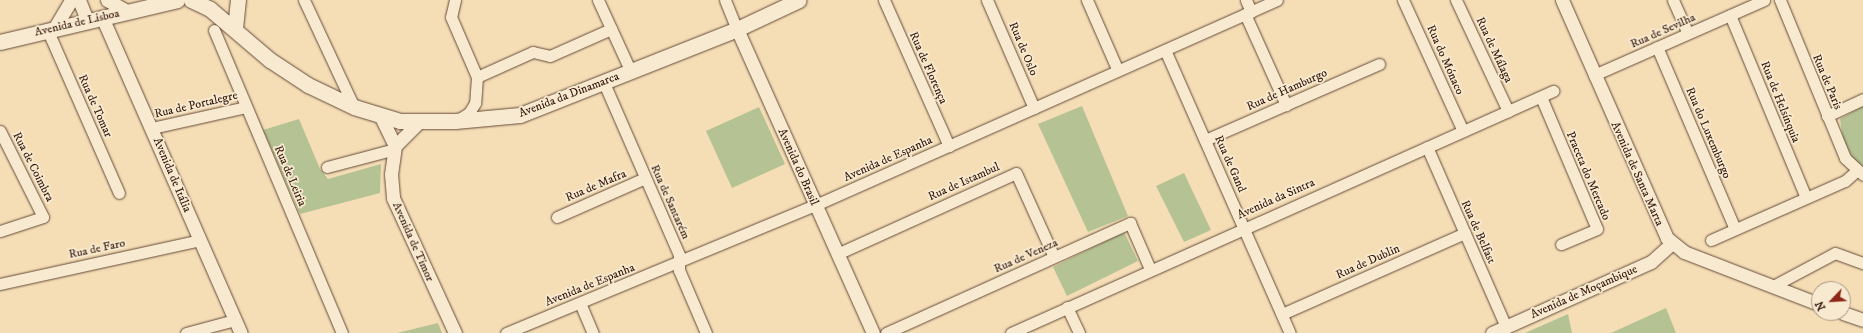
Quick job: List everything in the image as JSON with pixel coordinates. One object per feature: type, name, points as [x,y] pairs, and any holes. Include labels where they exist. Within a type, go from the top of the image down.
[{"type":"main road","name":"Avenida de Lisboa","points":[[0,42],[51,28],[177,0]]},
{"type":"main road","name":"Avenida da Dinamarca","points":[[191,0],[235,28],[270,60],[308,85],[354,107],[400,121],[456,121],[520,115],[737,29],[790,2]]},
{"type":"main road","points":[[235,28],[238,0]]},
{"type":"street","points":[[51,28],[70,0]]},
{"type":"street","points":[[78,0],[87,20]]},
{"type":"street","points":[[87,20],[89,0]]},
{"type":"street","points":[[107,0],[127,12]]},
{"type":"street","points":[[304,0],[354,107]]},
{"type":"street","points":[[455,0],[451,17],[477,77],[474,103],[469,113],[456,121]]},
{"type":"street","points":[[598,0],[630,72]]},
{"type":"street","name":"Avenida do Brasil","points":[[725,0],[873,333]]},
{"type":"street","name":"Rua de Florença","points":[[884,0],[949,146]]},
{"type":"street","name":"Rua de Oslo","points":[[987,0],[1034,108]]},
{"type":"street","points":[[1087,0],[1118,71]]},
{"type":"street","points":[[1246,0],[1248,13],[1286,105]]},
{"type":"street","name":"Avenida de Espanha","points":[[506,333],[679,263],[816,205],[1277,0]]},
{"type":"street","name":"Rua do Mónaco","points":[[1404,0],[1463,131]]},
{"type":"street","name":"Rua de Málaga","points":[[1456,0],[1508,111]]},
{"type":"street","name":"Avenida de Santa Marta","points":[[1562,0],[1656,218],[1672,243],[1684,252],[1811,301]]},
{"type":"street","points":[[1673,0],[1688,33]]},
{"type":"street","name":"Rua de Sevilha","points":[[1594,75],[1764,0]]},
{"type":"street","name":"Rua de Paris","points":[[1780,0],[1845,158],[1860,173]]},
{"type":"street","name":"Rua de Helsínquia","points":[[1730,15],[1806,198]]},
{"type":"street","name":"Avenida de Itália","points":[[102,17],[241,333]]},
{"type":"street","name":"Rua de Tomar","points":[[51,28],[119,193]]},
{"type":"street","points":[[477,77],[533,52],[550,56],[611,29]]},
{"type":"street","name":"Rua de Leiria","points":[[214,30],[342,333]]},
{"type":"street","name":"Rua do Luxemburgo","points":[[1657,47],[1735,230]]},
{"type":"street","name":"Rua de Gand","points":[[1166,50],[1290,333]]},
{"type":"street","name":"Rua de Hamburgo","points":[[1205,140],[1378,64]]},
{"type":"street","name":"Rua de Santarém","points":[[604,83],[645,178],[679,263],[679,270],[706,333]]},
{"type":"street","name":"Avenida da Sintra","points":[[1011,333],[1150,269],[1553,92]]},
{"type":"street","name":"Praceta do Mercado","points":[[1541,97],[1597,229],[1561,244]]},
{"type":"street","points":[[1827,116],[1863,100]]},
{"type":"street","name":"Rua de Portalegre","points":[[152,128],[246,107]]},
{"type":"street","points":[[380,114],[395,148]]},
{"type":"street","points":[[326,168],[395,148],[420,121]]},
{"type":"street","name":"Rua de Coimbra","points":[[0,131],[43,218],[0,231]]},
{"type":"street","name":"Rua de Belfast","points":[[1427,147],[1506,327]]},
{"type":"street","name":"Avenida de Timor","points":[[395,148],[391,174],[393,198],[455,333]]},
{"type":"street","name":"Rua de Istambul","points":[[837,254],[1016,173],[1054,257]]},
{"type":"street","points":[[1711,240],[1860,173]]},
{"type":"street","name":"Rua de Mafra","points":[[557,216],[645,178]]},
{"type":"street","name":"Rua de Veneza","points":[[886,333],[1130,223],[1150,269]]},
{"type":"street","name":"Rua de Dublin","points":[[1282,314],[1465,233]]},
{"type":"street","name":"Rua de Faro","points":[[0,284],[200,240]]},
{"type":"street","name":"Avenida de Moçambique","points":[[1492,333],[1651,262],[1672,243]]},
{"type":"street","points":[[1773,286],[1835,253],[1863,263]]},
{"type":"street","points":[[580,303],[593,333]]},
{"type":"street","points":[[1067,307],[1079,333]]},
{"type":"street","points":[[1851,316],[1863,320]]},
{"type":"street","points":[[186,333],[235,320]]},
{"type":"green space","points":[[1082,106],[1128,216],[1088,232],[1038,124]]},
{"type":"green space","points":[[1863,106],[1863,166],[1854,161],[1843,139],[1840,119]]},
{"type":"green space","points":[[759,107],[785,164],[732,188],[706,131]]},
{"type":"green space","points":[[299,119],[320,169],[328,179],[381,164],[380,193],[300,214],[263,130]]},
{"type":"green space","points":[[1184,173],[1211,230],[1184,242],[1156,186]]},
{"type":"green space","points":[[1124,232],[1138,261],[1067,296],[1053,267]]},
{"type":"green space","points":[[1666,308],[1676,333],[1611,333]]},
{"type":"green space","points":[[1568,314],[1572,333],[1525,333]]},
{"type":"green space","points":[[438,323],[442,333],[397,333]]}]
